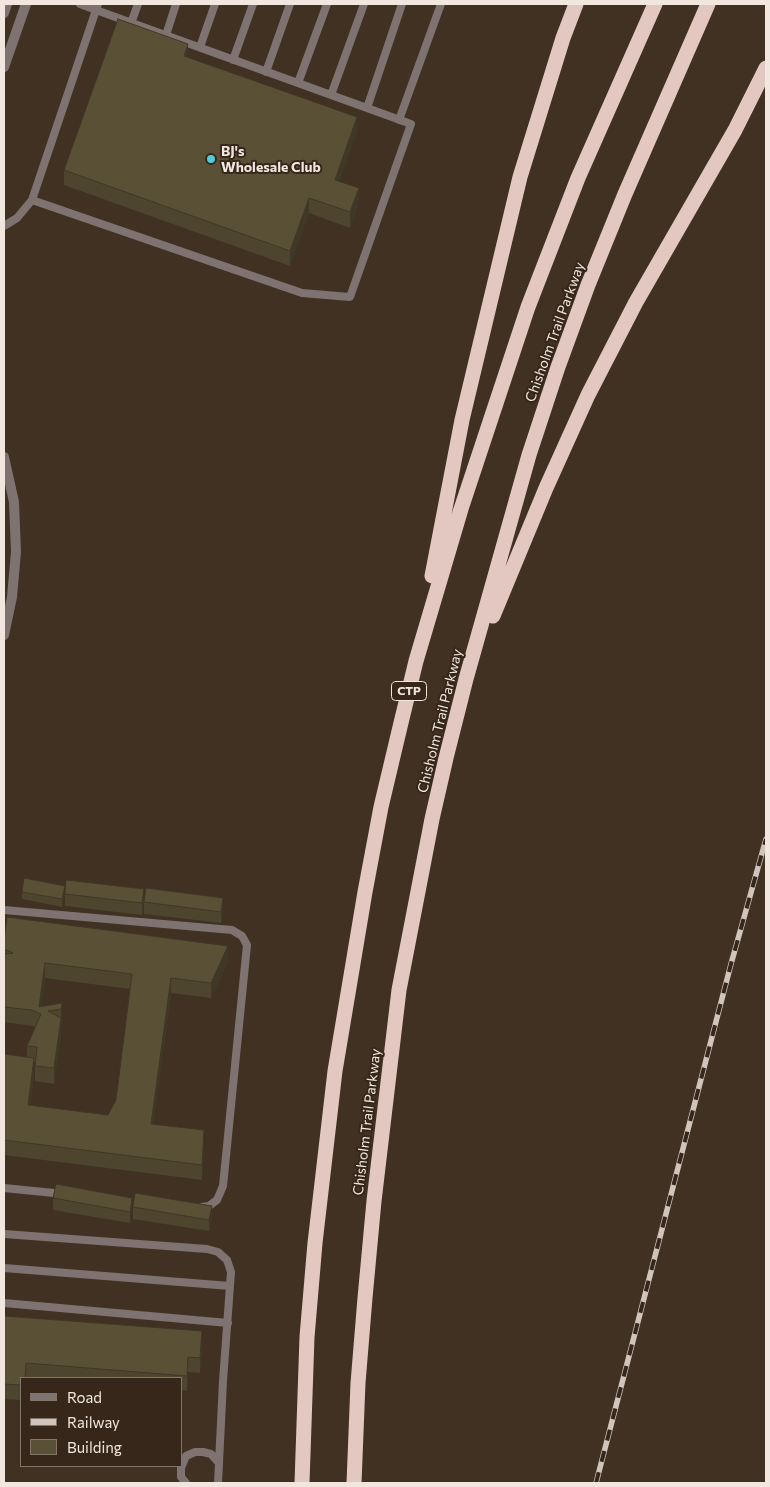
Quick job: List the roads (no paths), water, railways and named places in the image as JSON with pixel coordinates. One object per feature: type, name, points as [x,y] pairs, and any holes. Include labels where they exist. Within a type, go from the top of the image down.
[{"type":"highway","points":[[416,661],[462,420],[520,177],[563,38],[576,4]]},
{"type":"highway","name":"CTP","points":[[302,1483],[307,1337],[314,1243],[336,1071],[354,953],[381,807],[416,661],[461,509],[528,307],[578,178],[655,4]]},
{"type":"highway","name":"Chisholm Trail Parkway","points":[[354,1483],[358,1383],[374,1200],[399,990],[432,818],[466,679],[529,455],[558,367],[588,285],[708,4]]},
{"type":"highway","points":[[466,679],[546,488],[588,395],[632,310],[735,130],[766,68]]},
{"type":"street","points":[[4,13],[7,4]]},
{"type":"street","points":[[4,67],[26,4]]},
{"type":"street","points":[[4,457],[14,502],[16,552],[12,597],[4,635]]},
{"type":"lane","points":[[32,200],[302,294],[350,297],[411,124],[131,23],[97,7],[80,4]]},
{"type":"lane","points":[[131,23],[138,4]]},
{"type":"lane","points":[[166,35],[176,4]]},
{"type":"lane","points":[[200,48],[215,4]]},
{"type":"lane","points":[[233,60],[252,4]]},
{"type":"lane","points":[[266,72],[290,4]]},
{"type":"lane","points":[[298,83],[326,4]]},
{"type":"lane","points":[[331,95],[364,4]]},
{"type":"lane","points":[[367,108],[402,4]]},
{"type":"lane","points":[[399,120],[441,4]]},
{"type":"lane","points":[[4,226],[17,218],[32,200],[97,7]]},
{"type":"lane","points":[[4,910],[232,930],[242,936],[247,945],[222,1186],[217,1200],[209,1206],[190,1206]]},
{"type":"lane","points":[[4,1188],[72,1195]]},
{"type":"lane","points":[[4,1234],[207,1249],[218,1252],[227,1260],[231,1272],[218,1483]]},
{"type":"lane","points":[[4,1268],[230,1286]]},
{"type":"lane","points":[[4,1302],[228,1322]]},
{"type":"lane","points":[[182,1466],[186,1456],[195,1452],[211,1454],[219,1463]]},
{"type":"lane","points":[[181,1467],[181,1477],[186,1483]]},
{"type":"railway","points":[[596,1483],[731,964],[766,839]]},
{"type":"place","name":"BJ's Wholesale Club","points":[[211,159]]}]
